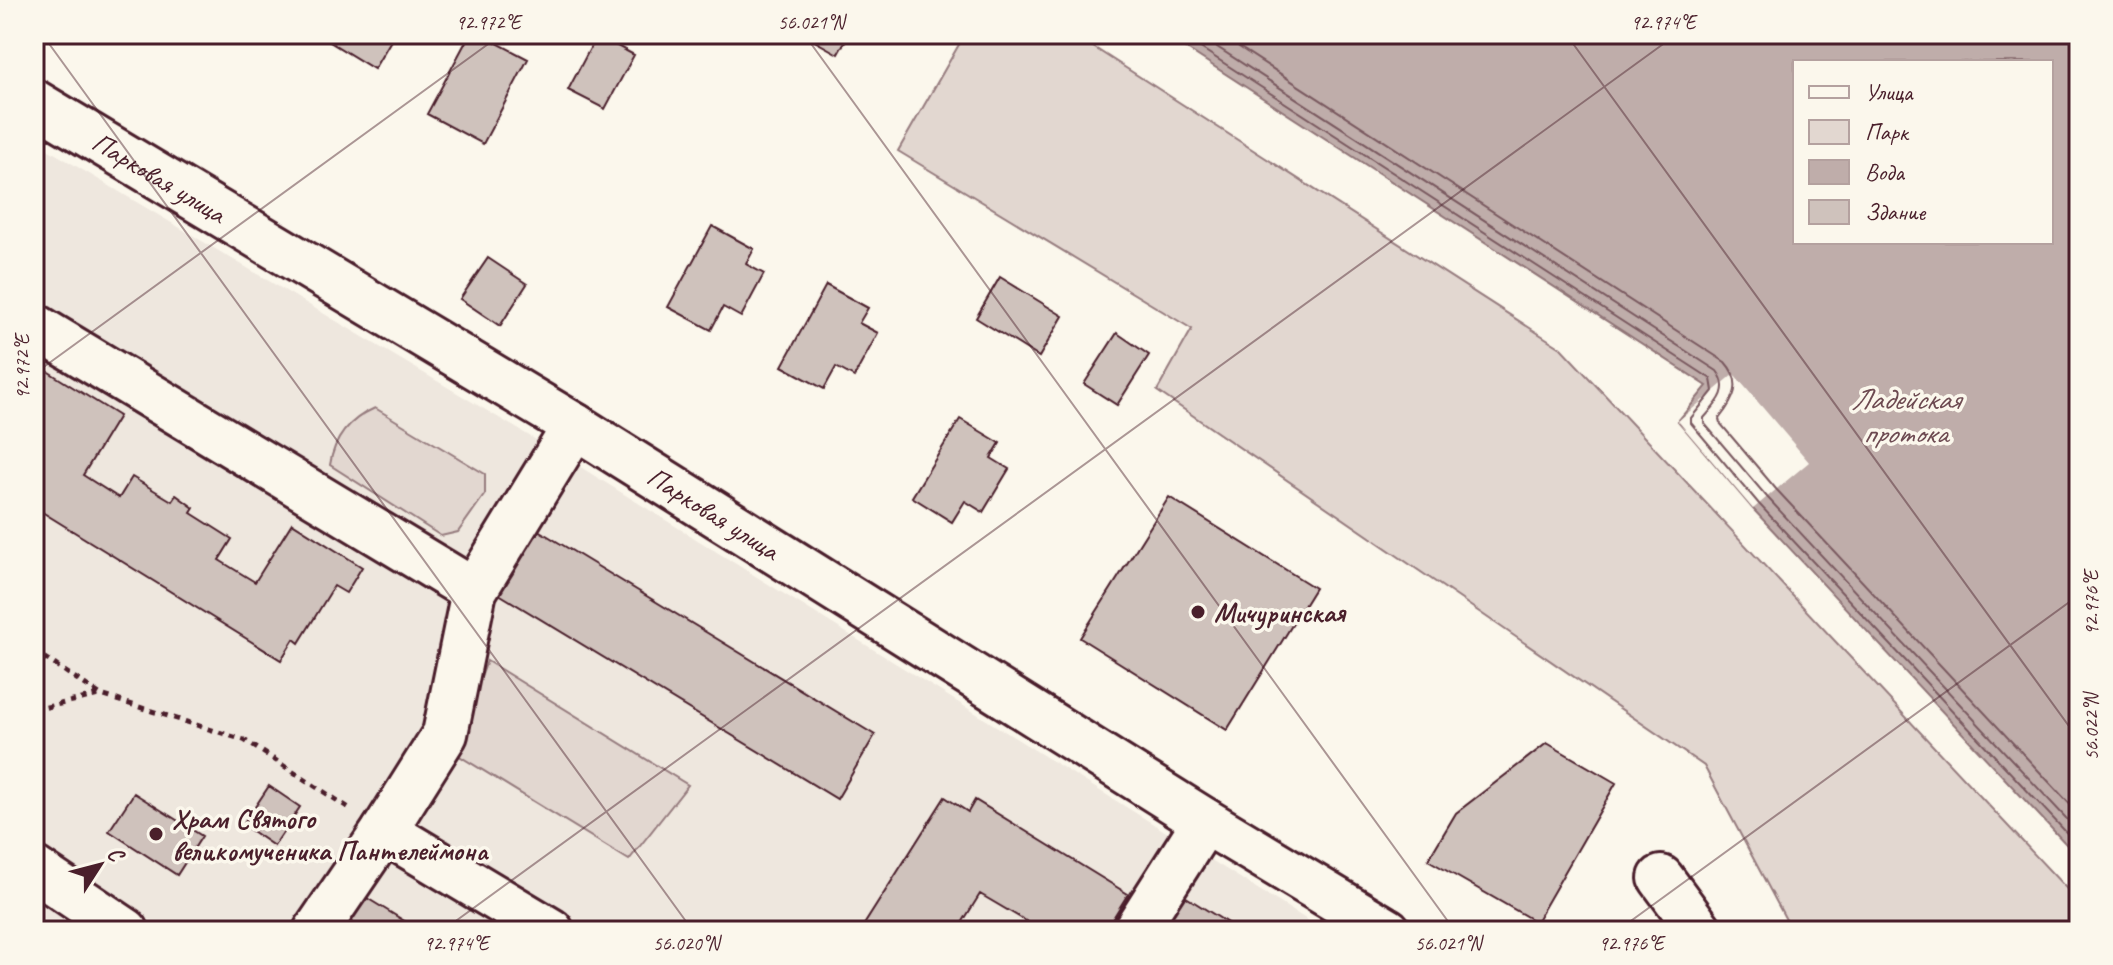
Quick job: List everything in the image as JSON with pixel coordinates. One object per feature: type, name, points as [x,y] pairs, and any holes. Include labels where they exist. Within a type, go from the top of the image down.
[{"type":"street","name":"Парковая улица","points":[[34,102],[575,426],[1205,821],[1388,931]]},
{"type":"street","points":[[38,328],[474,591]]},
{"type":"street","points":[[316,931],[445,734],[474,591],[575,426]]},
{"type":"street","points":[[1135,931],[1205,821]]},
{"type":"street","points":[[384,831],[551,931]]},
{"type":"street","points":[[34,869],[126,931]]},
{"type":"street","points":[[1661,878],[1700,931]]},
{"type":"path","points":[[34,651],[101,695],[244,740],[384,831]]},
{"type":"path","points":[[34,710],[101,695]]},
{"type":"shaded area","points":[[34,141],[558,453],[1325,931],[34,931]]},
{"type":"green space","points":[[965,34],[1073,34],[1561,348],[2079,902],[2079,931],[1792,931],[1704,766],[1157,391],[1192,329],[898,151]]},
{"type":"green space","points":[[375,408],[485,474],[485,494],[458,532],[441,536],[330,465],[335,446],[345,430]]},
{"type":"green space","points":[[487,661],[688,785],[629,860],[453,752]]},
{"type":"water","name":"Ладейская протока","points":[[1164,34],[2079,34],[2079,858],[1753,509],[1678,421],[1707,386]]},
{"type":"pier","points":[[1734,374],[1809,462],[1753,509],[1678,421]]},
{"type":"building","points":[[317,34],[387,34],[393,37],[374,69]]},
{"type":"building","points":[[470,34],[480,34],[528,59],[483,144],[427,114]]},
{"type":"building","points":[[802,34],[849,34],[838,54]]},
{"type":"building","points":[[597,35],[634,55],[605,109],[568,90]]},
{"type":"building","points":[[712,226],[754,249],[746,264],[764,274],[741,317],[723,307],[711,330],[668,307]]},
{"type":"building","points":[[488,258],[527,284],[500,326],[460,299]]},
{"type":"building","points":[[1000,277],[1063,316],[1039,357],[976,318]]},
{"type":"building","points":[[826,285],[868,308],[859,323],[878,333],[854,377],[836,367],[824,389],[782,366]]},
{"type":"building","points":[[1117,333],[1149,355],[1117,405],[1084,384]]},
{"type":"building","points":[[44,369],[119,416],[83,475],[119,498],[132,477],[172,501],[176,495],[194,508],[191,513],[232,539],[219,560],[255,582],[292,523],[362,567],[346,593],[334,586],[299,643],[294,639],[281,660],[34,507],[34,414],[41,403],[34,399],[34,386]]},
{"type":"building","points":[[960,419],[1000,443],[991,458],[1009,469],[983,512],[965,501],[952,522],[912,497]]},
{"type":"building","name":"Мичуринская","points":[[1169,497],[1315,588],[1227,730],[1080,638]]},
{"type":"building","points":[[538,530],[875,735],[837,799],[499,594]]},
{"type":"building","points":[[1547,743],[1616,783],[1536,922],[1428,860],[1456,813]]},
{"type":"building","points":[[269,786],[300,807],[274,846],[243,825]]},
{"type":"building","name":"Храм Святого великомученика Пантелеймона","points":[[134,793],[202,836],[177,875],[109,831]]},
{"type":"building","points":[[945,797],[968,812],[975,800],[1128,894],[1105,931],[1043,931],[980,894],[957,931],[860,931]]},
{"type":"building","points":[[362,895],[411,925],[407,931],[340,931]]},
{"type":"building","points":[[1183,895],[1240,931],[1161,931]]},
{"type":"place","name":"Мичуринская","points":[[1198,612]]},
{"type":"place","name":"Храм Святого великомученика Пантелеймона","points":[[156,834]]}]
